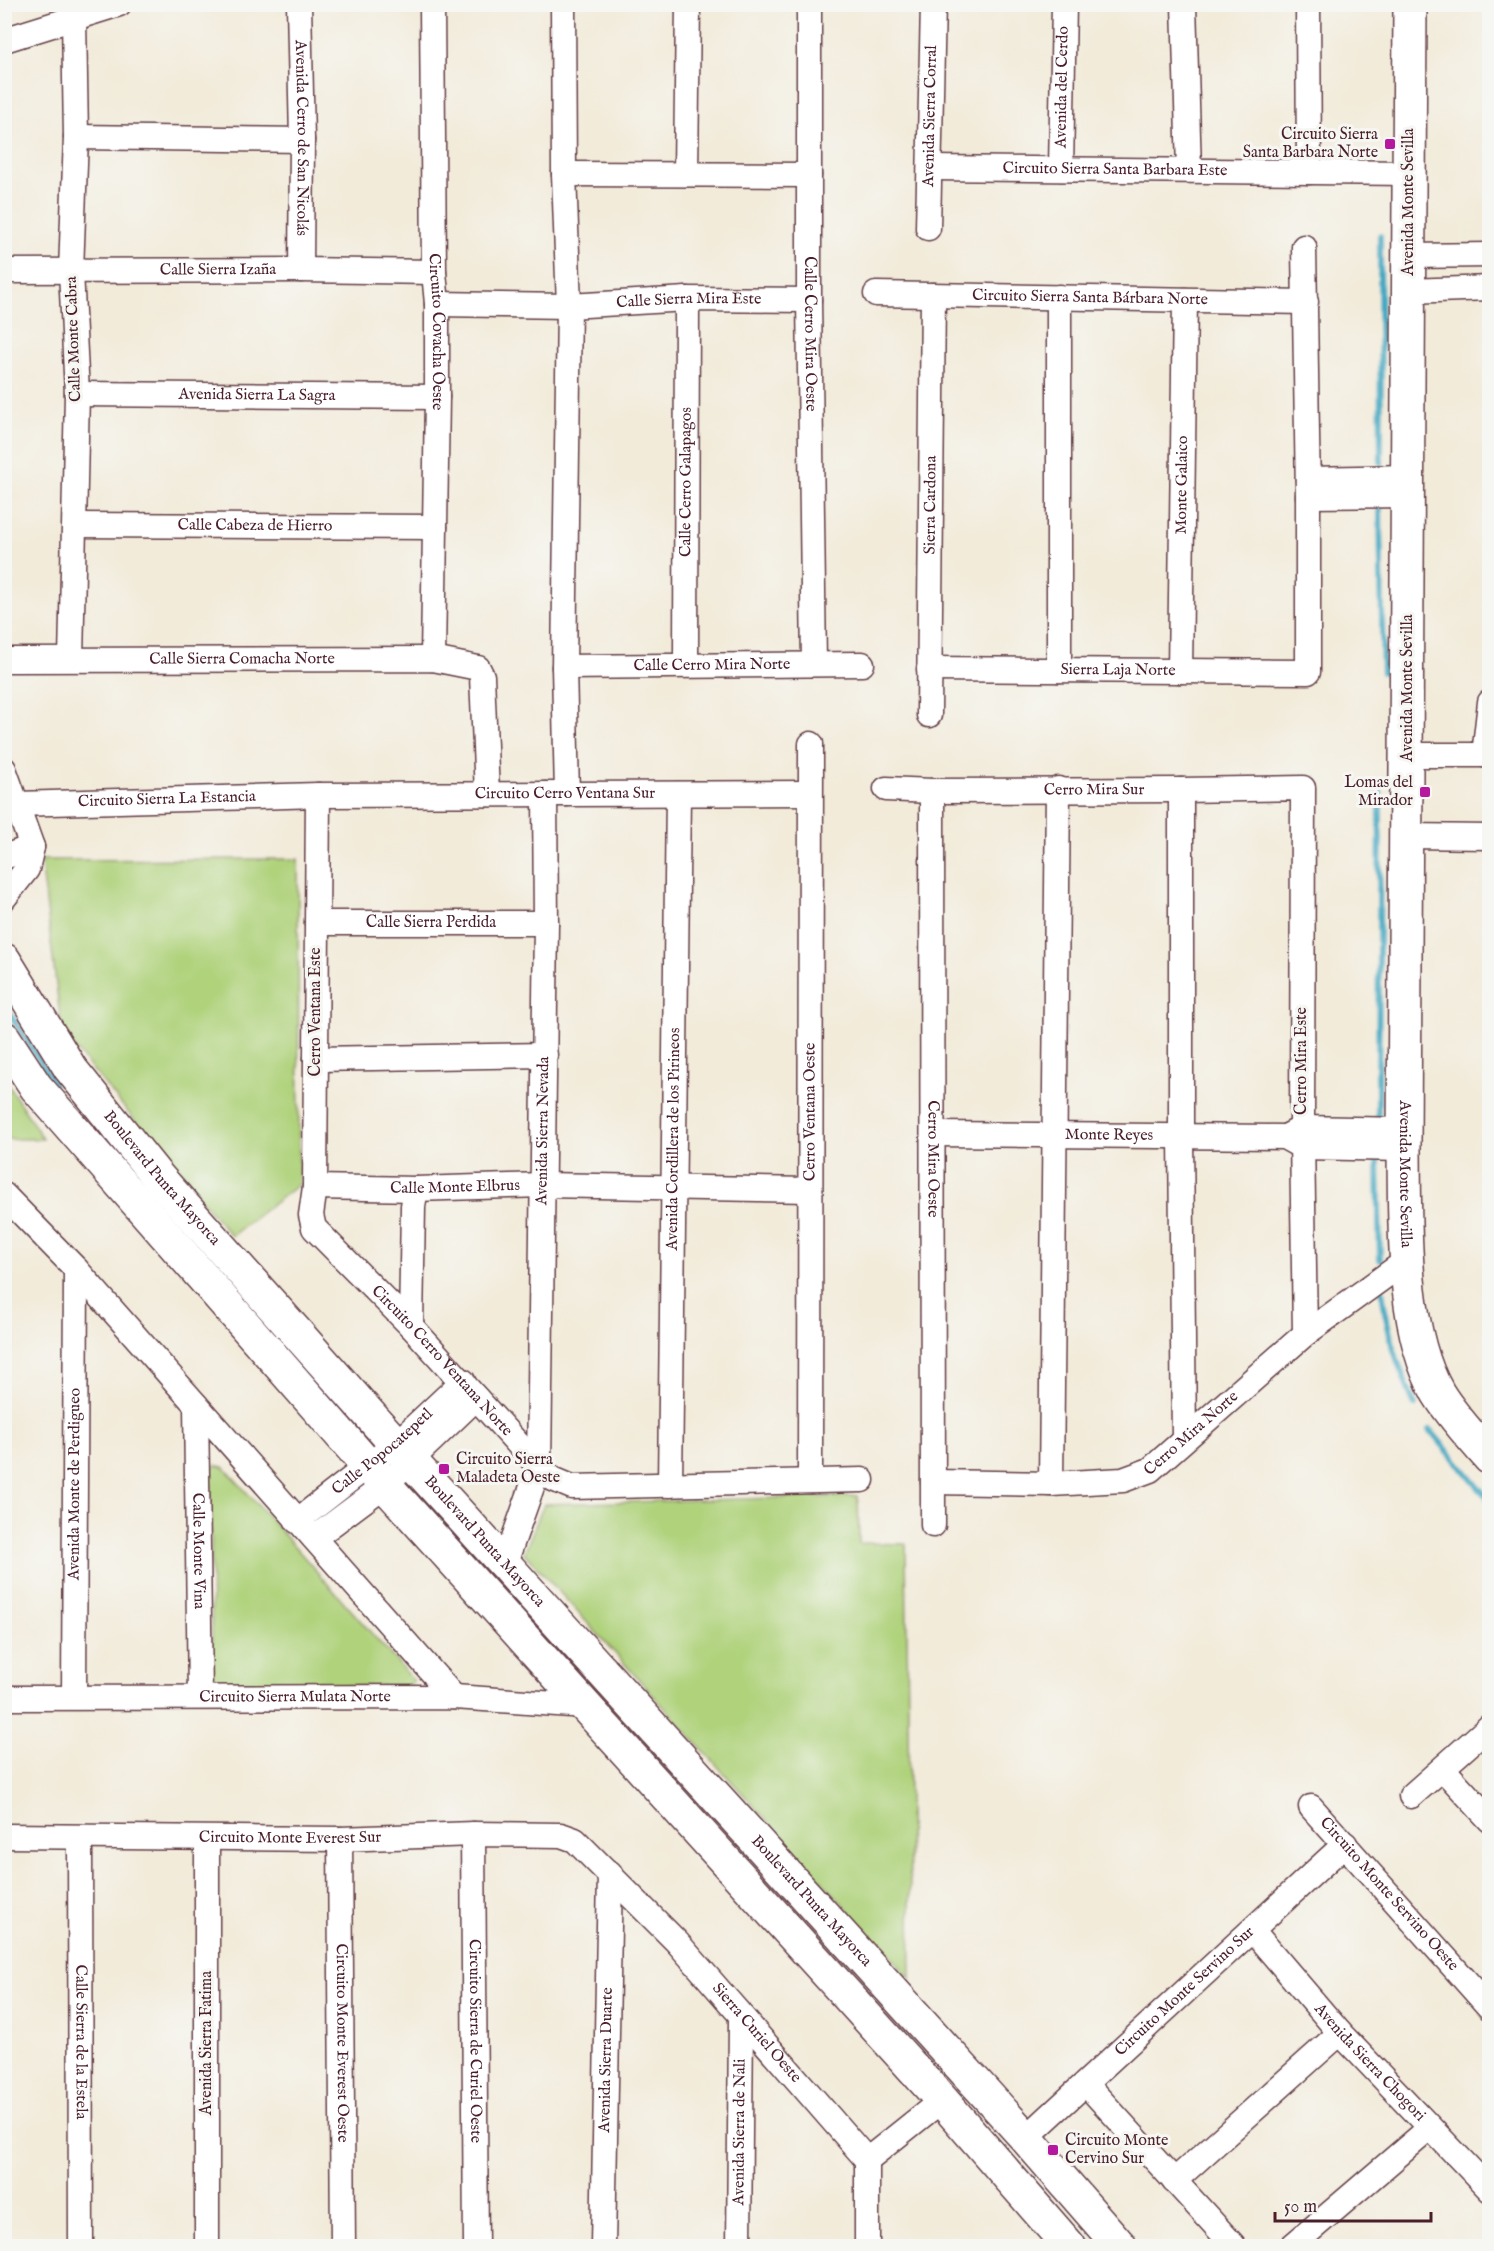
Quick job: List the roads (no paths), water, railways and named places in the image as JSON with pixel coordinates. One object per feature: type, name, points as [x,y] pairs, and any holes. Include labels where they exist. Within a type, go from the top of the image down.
[{"type":"street","points":[[4,40],[119,4]]},
{"type":"street","name":"Avenida Cerro de San Nicolás","points":[[299,4],[302,140],[301,270]]},
{"type":"street","name":"Circuito Covacha Oeste","points":[[432,4],[434,272],[437,304],[432,659]]},
{"type":"street","name":"Avenida Sierra Nevada","points":[[506,1563],[540,1467],[546,923],[564,667],[568,306],[564,174],[563,4]]},
{"type":"street","points":[[686,173],[688,4]]},
{"type":"street","name":"Calle Cerro Mira Oeste","points":[[809,4],[809,300],[814,663]]},
{"type":"street","name":"Avenida Sierra Corral","points":[[928,228],[933,4]]},
{"type":"street","name":"Avenida del Cerdo","points":[[1061,169],[1064,4]]},
{"type":"street","points":[[1184,4],[1189,170]]},
{"type":"street","points":[[1308,4],[1309,172]]},
{"type":"street","name":"Avenida Monte Sevilla","points":[[1410,4],[1406,1261],[1423,1361],[1439,1394],[1490,1458]]},
{"type":"street","name":"Calle Monte Cabra","points":[[71,659],[77,394],[71,271],[76,137],[74,18]]},
{"type":"street","points":[[76,137],[302,140]]},
{"type":"street","name":"Circuito Sierra Santa Barbara Este","points":[[931,168],[1410,173]]},
{"type":"street","points":[[564,174],[809,175]]},
{"type":"street","points":[[1304,247],[1308,488],[1409,486]]},
{"type":"street","points":[[1409,256],[1490,255]]},
{"type":"street","name":"Calle Sierra Izaña","points":[[4,271],[434,272]]},
{"type":"street","points":[[1409,291],[1490,288]]},
{"type":"street","name":"Circuito Sierra Santa Bárbara Norte","points":[[876,294],[1306,302]]},
{"type":"street","name":"Sierra Cardona","points":[[929,715],[933,295]]},
{"type":"street","points":[[1059,297],[1059,670]]},
{"type":"street","name":"Calle Sierra Mira Este","points":[[437,304],[568,306],[687,299],[809,300]]},
{"type":"street","name":"Calle Cerro Galapagos","points":[[686,665],[687,299]]},
{"type":"street","name":"Monte Galaico","points":[[1180,671],[1185,300]]},
{"type":"street","name":"Avenida Sierra La Sagra","points":[[77,394],[437,397]]},
{"type":"street","name":"Sierra Laja Norte","points":[[929,669],[1308,672],[1308,488]]},
{"type":"street","name":"Calle Cabeza de Hierro","points":[[75,525],[435,527]]},
{"type":"street","name":"Calle Sierra Comacha Norte","points":[[4,660],[432,659],[478,668],[482,676],[487,795]]},
{"type":"street","name":"Calle Cerro Mira Norte","points":[[564,667],[862,664]]},
{"type":"street","points":[[1407,755],[1487,755],[1490,702]]},
{"type":"street","name":"Cerro Ventana Oeste","points":[[810,1481],[809,793],[811,744]]},
{"type":"street","points":[[4,768],[32,847],[27,869],[4,898]]},
{"type":"street","name":"Cerro Mira Sur","points":[[886,789],[932,791],[1303,788]]},
{"type":"street","name":"Cerro Mira Este","points":[[1303,788],[1296,1137],[1305,1334]]},
{"type":"street","points":[[1051,1484],[1058,789]]},
{"type":"street","points":[[1181,790],[1184,1439]]},
{"type":"street","name":"Cerro Mira Oeste","points":[[932,791],[933,1525]]},
{"type":"street","name":"Circuito Cerro Ventana Sur","points":[[318,795],[809,793]]},
{"type":"street","name":"Avenida Cordillera de los Pirineos","points":[[670,1485],[678,794]]},
{"type":"street","name":"Circuito Sierra La Estancia","points":[[17,804],[318,795]]},
{"type":"street","name":"Cerro Ventana Este","points":[[314,1228],[311,1215],[315,1187],[318,795]]},
{"type":"street","points":[[1407,836],[1490,837]]},
{"type":"street","points":[[4,856],[32,847]]},
{"type":"street","name":"Calle Sierra Perdida","points":[[317,923],[546,923]]},
{"type":"street","name":"Boulevard Punta Mayorca","points":[[4,960],[70,1068],[157,1176],[1026,2138],[1120,2247]]},
{"type":"street","name":"Boulevard Punta Mayorca","points":[[4,1038],[36,1087],[376,1475],[942,2100],[1069,2247]]},
{"type":"street","points":[[316,1059],[545,1055]]},
{"type":"street","name":"Monte Reyes","points":[[933,1134],[1405,1139]]},
{"type":"street","name":"Calle Monte Elbrus","points":[[315,1187],[416,1189],[544,1185],[809,1190]]},
{"type":"street","points":[[411,1326],[413,1206],[416,1189]]},
{"type":"street","points":[[4,1196],[76,1269],[454,1697]]},
{"type":"street","name":"Circuito Cerro Ventana Norte","points":[[314,1228],[411,1326],[553,1479],[572,1486],[862,1480]]},
{"type":"street","name":"Cerro Mira Norte","points":[[933,1482],[1051,1484],[1123,1480],[1150,1470],[1305,1334],[1406,1261]]},
{"type":"street","name":"Avenida Monte de Perdigueo","points":[[74,1697],[76,1269]]},
{"type":"street","name":"Calle Popocatepetl","points":[[314,1538],[376,1475],[470,1389]]},
{"type":"street","name":"Calle Monte Vina","points":[[196,1405],[200,1696]]},
{"type":"street","name":"Calle Popocatepetl","points":[[297,1521],[376,1475]]},
{"type":"street","name":"Circuito Sierra Mulata Norte","points":[[4,1698],[454,1697],[586,1706]]},
{"type":"street","points":[[1411,1796],[1490,1726]]},
{"type":"street","points":[[1443,1769],[1490,1820]]},
{"type":"street","name":"Circuito Monte Servino Oeste","points":[[1311,1807],[1490,2008]]},
{"type":"street","name":"Circuito Monte Everest Sur","points":[[4,1836],[340,1839],[473,1834],[561,1835],[575,1840]]},
{"type":"street","name":"Circuito Sierra de Curiel Oeste","points":[[473,1834],[476,2247]]},
{"type":"street","name":"Calle Sierra de la Estela","points":[[80,1838],[81,2247]]},
{"type":"street","name":"Avenida Sierra Fatima","points":[[207,1839],[207,2247]]},
{"type":"street","name":"Circuito Monte Everest Oeste","points":[[340,1839],[343,2247]]},
{"type":"street","name":"Sierra Curiel Oeste","points":[[575,1840],[677,1942],[867,2160]]},
{"type":"street","name":"Circuito Monte Servino Sur","points":[[1026,2138],[1345,1844]]},
{"type":"street","name":"Avenida Sierra Duarte","points":[[603,2247],[610,1873]]},
{"type":"street","name":"Avenida Sierra Chogori","points":[[1253,1931],[1340,2033],[1490,2190]]},
{"type":"street","name":"Avenida Sierra de Nali","points":[[739,2247],[741,2018]]},
{"type":"street","points":[[1174,2181],[1340,2033]]},
{"type":"street","points":[[1086,2084],[1234,2247]]},
{"type":"street","points":[[867,2247],[867,2160],[942,2100]]},
{"type":"street","points":[[965,2127],[991,2101]]},
{"type":"street","points":[[1292,2247],[1430,2128]]},
{"type":"waterway","points":[[1380,236],[1381,463]]},
{"type":"waterway","points":[[1380,510],[1383,672]]},
{"type":"waterway","points":[[1378,1115],[1380,792]]},
{"type":"waterway","points":[[4,1005],[54,1083]]},
{"type":"waterway","points":[[1378,1162],[1380,1259]]},
{"type":"waterway","points":[[1382,1291],[1394,1350],[1415,1405]]},
{"type":"waterway","points":[[330,1397],[373,1445]]},
{"type":"waterway","points":[[1430,1430],[1490,1501]]},
{"type":"waterway","points":[[1077,2230],[1092,2246]]},
{"type":"place","name":"Circuito Sierra Santa Barbara Norte","points":[[1390,144]]},
{"type":"place","name":"Lomas del Mirador","points":[[1425,792]]},
{"type":"place","name":"Circuito Sierra Maladeta Oeste","points":[[444,1469]]},
{"type":"place","name":"Circuito Monte Cervino Sur","points":[[1053,2150]]}]
